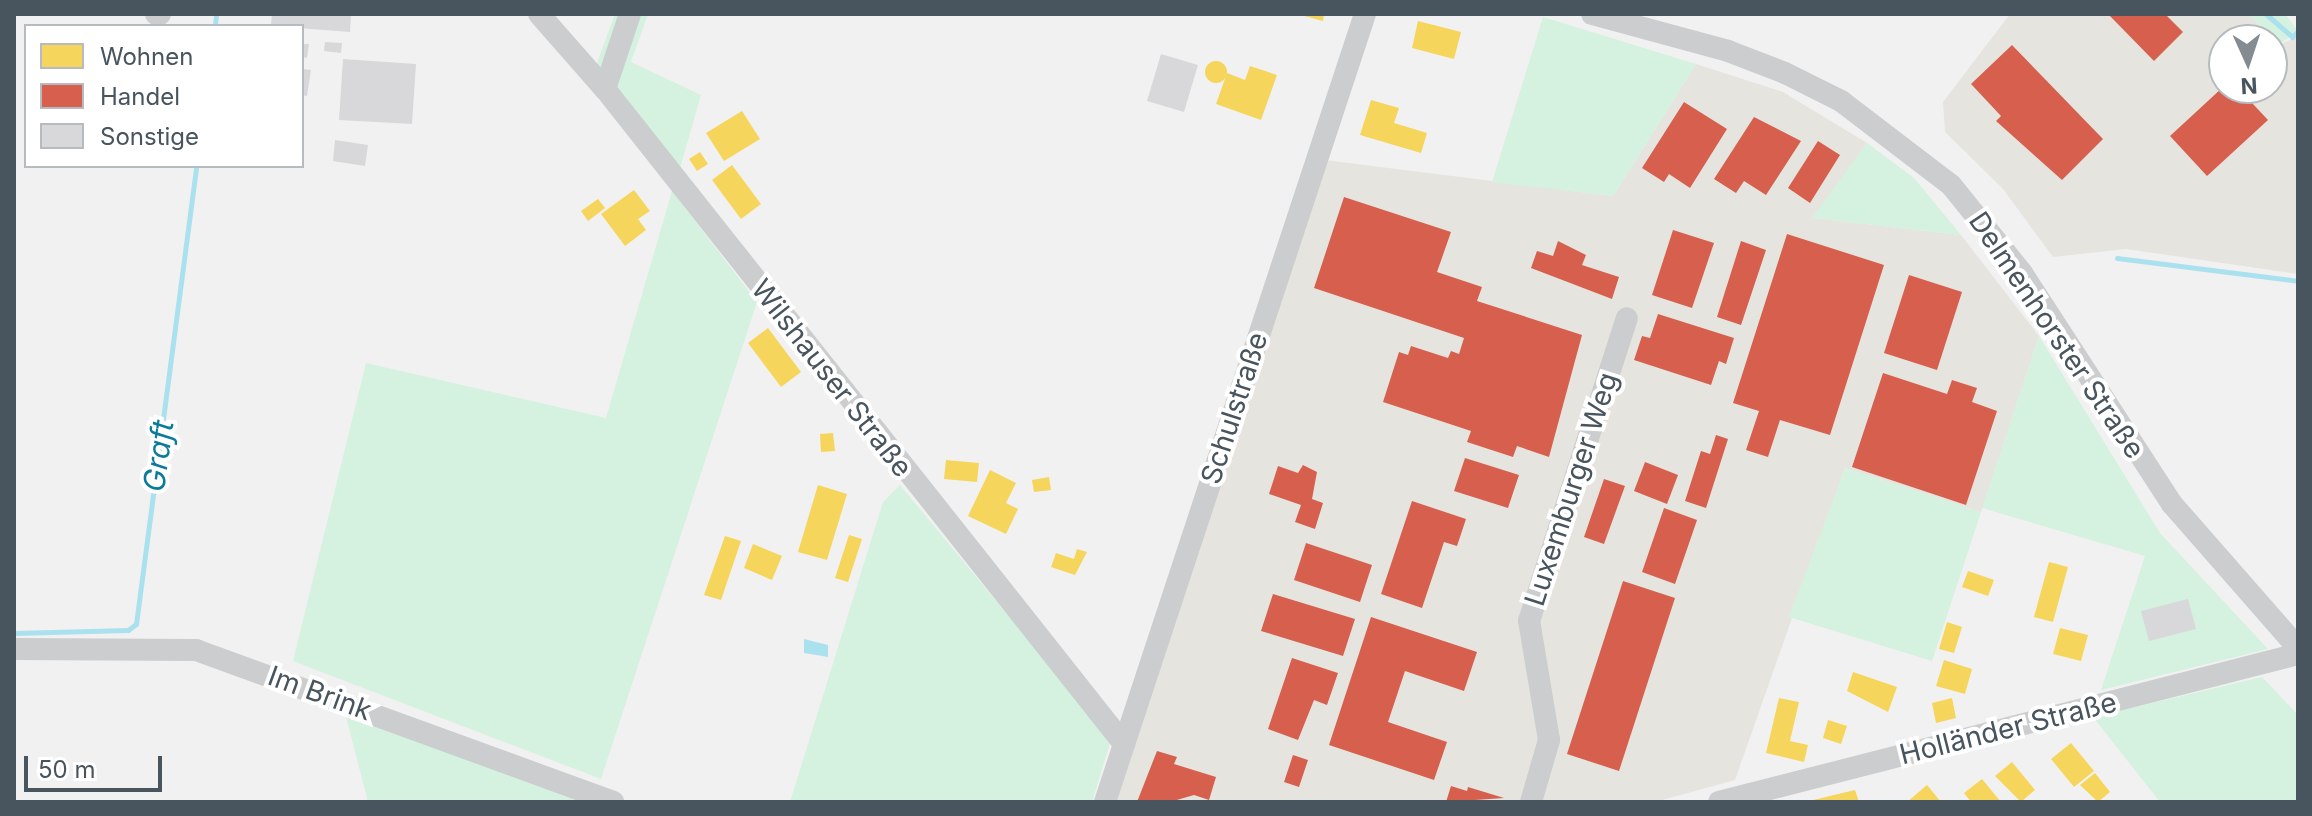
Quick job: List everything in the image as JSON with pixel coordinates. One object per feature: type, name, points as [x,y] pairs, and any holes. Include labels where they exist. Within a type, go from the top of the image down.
[{"type":"street","name":"Wilshauser Straße","points":[[539,14],[605,89],[1124,744]]},
{"type":"street","points":[[605,89],[630,14]]},
{"type":"street","name":"Schulstraße","points":[[1105,802],[1365,14]]},
{"type":"street","name":"Delmenhorster Straße","points":[[1592,14],[1728,51],[1785,73],[1852,108],[1951,185],[2022,273],[2172,504],[2298,648]]},
{"type":"street","name":"Luxemburger Weg","points":[[1531,802],[1549,740],[1529,621],[1627,318]]},
{"type":"street","name":"Im Brink","points":[[14,649],[196,650],[613,802]]},
{"type":"street","name":"Holländer Straße","points":[[1719,802],[1770,796],[2298,654]]},
{"type":"shaded area","points":[[2010,14],[2249,14],[2258,24],[2208,24],[2208,104],[2288,104],[2288,41],[2298,37],[2298,274],[2126,249],[2053,257],[2003,189],[1945,132],[1943,102]]},
{"type":"shaded area","points":[[1696,64],[1783,92],[1867,143],[1813,218],[1961,235],[2039,336],[1981,512],[1845,468],[1735,780],[1655,802],[1114,802],[1325,160],[1613,196]]},
{"type":"green space","points":[[615,14],[648,14],[631,62],[701,95],[680,168],[595,68]]},
{"type":"green space","points":[[2249,14],[2285,14],[2298,31],[2288,38],[2288,24],[2258,24]]},
{"type":"green space","points":[[1543,17],[1696,64],[1613,196],[1492,182]]},
{"type":"green space","points":[[1867,143],[1914,178],[1961,235],[1812,218]]},
{"type":"green space","points":[[672,191],[757,302],[601,779],[293,661],[366,363],[606,418]]},
{"type":"green space","points":[[2039,336],[2160,533],[2268,649],[2101,690],[2145,556],[1982,508]]},
{"type":"green space","points":[[1845,468],[1981,512],[1932,661],[1789,617]]},
{"type":"green space","points":[[900,485],[1111,740],[1092,802],[790,802],[883,502]]},
{"type":"green space","points":[[2262,677],[2298,715],[2298,802],[2160,802],[2093,717]]},
{"type":"green space","points":[[344,709],[585,802],[368,802]]},
{"type":"water","points":[[804,639],[828,645],[828,657],[804,653]]},
{"type":"building: Wohnen","points":[[1297,14],[1324,14],[1323,21]]},
{"type":"building: Wohnen","points":[[1418,21],[1461,32],[1454,59],[1412,48]]},
{"type":"building: Wohnen","points":[[1216,61],[1224,64],[1227,72],[1224,80],[1216,83],[1208,80],[1205,72],[1208,64]]},
{"type":"building: Wohnen","points":[[1250,66],[1277,75],[1261,120],[1216,104],[1227,73],[1245,80]]},
{"type":"building: Wohnen","points":[[1371,100],[1399,108],[1394,123],[1427,133],[1421,153],[1360,135]]},
{"type":"building: Wohnen","points":[[742,111],[760,139],[724,161],[706,133]]},
{"type":"building: Wohnen","points":[[700,152],[708,164],[697,171],[689,159]]},
{"type":"building: Wohnen","points":[[732,165],[761,204],[741,219],[712,180]]},
{"type":"building: Wohnen","points":[[634,190],[650,211],[638,219],[646,230],[625,246],[601,214]]},
{"type":"building: Wohnen","points":[[598,199],[605,208],[588,221],[581,211]]},
{"type":"building: Wohnen","points":[[768,328],[801,372],[781,387],[748,343]]},
{"type":"building: Wohnen","points":[[833,433],[835,451],[821,452],[820,434]]},
{"type":"building: Wohnen","points":[[946,460],[979,463],[977,482],[944,479]]},
{"type":"building: Wohnen","points":[[990,470],[1016,483],[1006,503],[1018,509],[1006,534],[968,516]]},
{"type":"building: Wohnen","points":[[1049,477],[1051,490],[1034,492],[1032,480]]},
{"type":"building: Wohnen","points":[[818,485],[847,494],[827,560],[798,552]]},
{"type":"building: Wohnen","points":[[849,535],[862,539],[848,582],[835,578]]},
{"type":"building: Wohnen","points":[[725,536],[741,541],[721,600],[704,595]]},
{"type":"building: Wohnen","points":[[753,544],[782,556],[772,580],[744,568]]},
{"type":"building: Wohnen","points":[[1077,549],[1087,552],[1075,575],[1051,567],[1056,553],[1074,559]]},
{"type":"building: Wohnen","points":[[2049,562],[2068,567],[2053,622],[2034,617]]},
{"type":"building: Wohnen","points":[[1968,571],[1994,580],[1988,596],[1962,587]]},
{"type":"building: Wohnen","points":[[1947,622],[1962,627],[1954,653],[1939,649]]},
{"type":"building: Wohnen","points":[[2060,628],[2088,635],[2081,661],[2053,654]]},
{"type":"building: Wohnen","points":[[1944,660],[1972,669],[1965,694],[1936,686]]},
{"type":"building: Wohnen","points":[[1853,672],[1897,687],[1888,712],[1847,691]]},
{"type":"building: Wohnen","points":[[1779,698],[1799,702],[1790,741],[1808,745],[1804,762],[1766,753]]},
{"type":"building: Wohnen","points":[[1952,698],[1956,718],[1936,723],[1932,703]]},
{"type":"building: Wohnen","points":[[1828,720],[1847,726],[1841,744],[1823,738]]},
{"type":"building: Wohnen","points":[[2071,743],[2094,771],[2074,787],[2051,759]]},
{"type":"building: Wohnen","points":[[2012,762],[2035,790],[2021,802],[1995,776]]},
{"type":"building: Wohnen","points":[[2095,773],[2110,792],[2098,802],[2080,785]]},
{"type":"building: Wohnen","points":[[1982,779],[2001,802],[1971,802],[1964,793]]},
{"type":"building: Wohnen","points":[[1927,785],[1941,802],[1907,802]]},
{"type":"building: Wohnen","points":[[1855,790],[1859,802],[1809,802],[1809,801]]},
{"type":"building: Handel","points":[[2108,14],[2165,14],[2183,32],[2154,61]]},
{"type":"building: Handel","points":[[2012,45],[2103,139],[2062,180],[1996,121],[2001,116],[1971,84]]},
{"type":"building: Handel","points":[[2208,101],[2208,104],[2253,104],[2268,120],[2207,176],[2170,136]]},
{"type":"building: Handel","points":[[1684,102],[1727,129],[1690,188],[1669,174],[1664,182],[1642,168]]},
{"type":"building: Handel","points":[[1754,117],[1801,141],[1766,195],[1744,181],[1736,193],[1714,179]]},
{"type":"building: Handel","points":[[1818,141],[1840,155],[1810,203],[1788,188]]},
{"type":"building: Handel","points":[[1344,197],[1451,232],[1437,272],[1482,287],[1477,301],[1582,335],[1549,457],[1517,446],[1513,457],[1467,442],[1471,431],[1383,402],[1399,352],[1408,355],[1411,346],[1448,358],[1451,351],[1459,354],[1464,338],[1314,288]]},
{"type":"building: Handel","points":[[1673,230],[1714,243],[1692,308],[1652,295]]},
{"type":"building: Handel","points":[[1787,234],[1884,265],[1830,435],[1780,420],[1768,457],[1746,450],[1759,411],[1733,403]]},
{"type":"building: Handel","points":[[1558,241],[1586,255],[1582,265],[1619,277],[1612,299],[1531,268],[1537,251],[1553,256]]},
{"type":"building: Handel","points":[[1741,241],[1766,250],[1741,325],[1717,317]]},
{"type":"building: Handel","points":[[1909,275],[1962,292],[1937,370],[1884,353]]},
{"type":"building: Handel","points":[[1658,314],[1734,338],[1726,364],[1719,361],[1711,385],[1634,360],[1642,336],[1650,338]]},
{"type":"building: Handel","points":[[1883,373],[1947,394],[1952,380],[1977,388],[1972,402],[1997,411],[1966,505],[1852,467]]},
{"type":"building: Handel","points":[[1716,435],[1728,439],[1706,508],[1685,501],[1701,451],[1710,454]]},
{"type":"building: Handel","points":[[1465,458],[1519,475],[1508,508],[1454,491]]},
{"type":"building: Handel","points":[[1645,462],[1678,475],[1667,504],[1634,491]]},
{"type":"building: Handel","points":[[1303,465],[1317,472],[1312,499],[1323,503],[1315,529],[1295,522],[1301,505],[1269,494],[1278,466],[1298,473]]},
{"type":"building: Handel","points":[[1604,479],[1625,486],[1604,544],[1584,537]]},
{"type":"building: Handel","points":[[1412,501],[1466,519],[1457,546],[1444,542],[1422,608],[1381,594]]},
{"type":"building: Handel","points":[[1664,508],[1697,520],[1675,584],[1642,572]]},
{"type":"building: Handel","points":[[1306,543],[1372,565],[1360,602],[1294,580]]},
{"type":"building: Handel","points":[[1623,581],[1675,598],[1619,771],[1567,754]]},
{"type":"building: Handel","points":[[1273,594],[1355,619],[1343,656],[1261,631]]},
{"type":"building: Handel","points":[[1371,617],[1477,652],[1464,691],[1405,671],[1388,722],[1447,742],[1434,780],[1329,745]]},
{"type":"building: Handel","points":[[1292,658],[1338,673],[1327,705],[1314,700],[1298,740],[1268,729]]},
{"type":"building: Handel","points":[[1157,751],[1177,757],[1174,764],[1216,777],[1209,800],[1194,795],[1170,802],[1137,802]]},
{"type":"building: Handel","points":[[1293,755],[1308,760],[1299,787],[1284,782]]},
{"type":"building: Handel","points":[[1451,786],[1467,791],[1468,787],[1504,798],[1446,802]]},
{"type":"building: Sonstige","points":[[272,14],[351,14],[350,32],[304,29],[304,24],[271,24]]},
{"type":"building: Sonstige","points":[[325,42],[342,43],[341,53],[324,51]]},
{"type":"building: Sonstige","points":[[304,44],[309,44],[307,58],[304,57]]},
{"type":"building: Sonstige","points":[[1161,54],[1198,65],[1184,112],[1147,101]]},
{"type":"building: Sonstige","points":[[343,59],[416,64],[412,124],[339,120]]},
{"type":"building: Sonstige","points":[[304,69],[311,70],[307,96],[304,95]]},
{"type":"building: Sonstige","points":[[335,140],[368,145],[365,166],[333,161]]},
{"type":"building: Sonstige","points":[[2188,599],[2196,629],[2149,641],[2141,611]]},
{"type":"waterway","name":"Graft","points":[[215,24],[216,14]]},
{"type":"waterway","points":[[2266,14],[2292,37],[2298,31]]},
{"type":"waterway","name":"Graft","points":[[14,633],[128,630],[136,624],[196,168]]},
{"type":"waterway","points":[[2117,258],[2298,281]]}]
